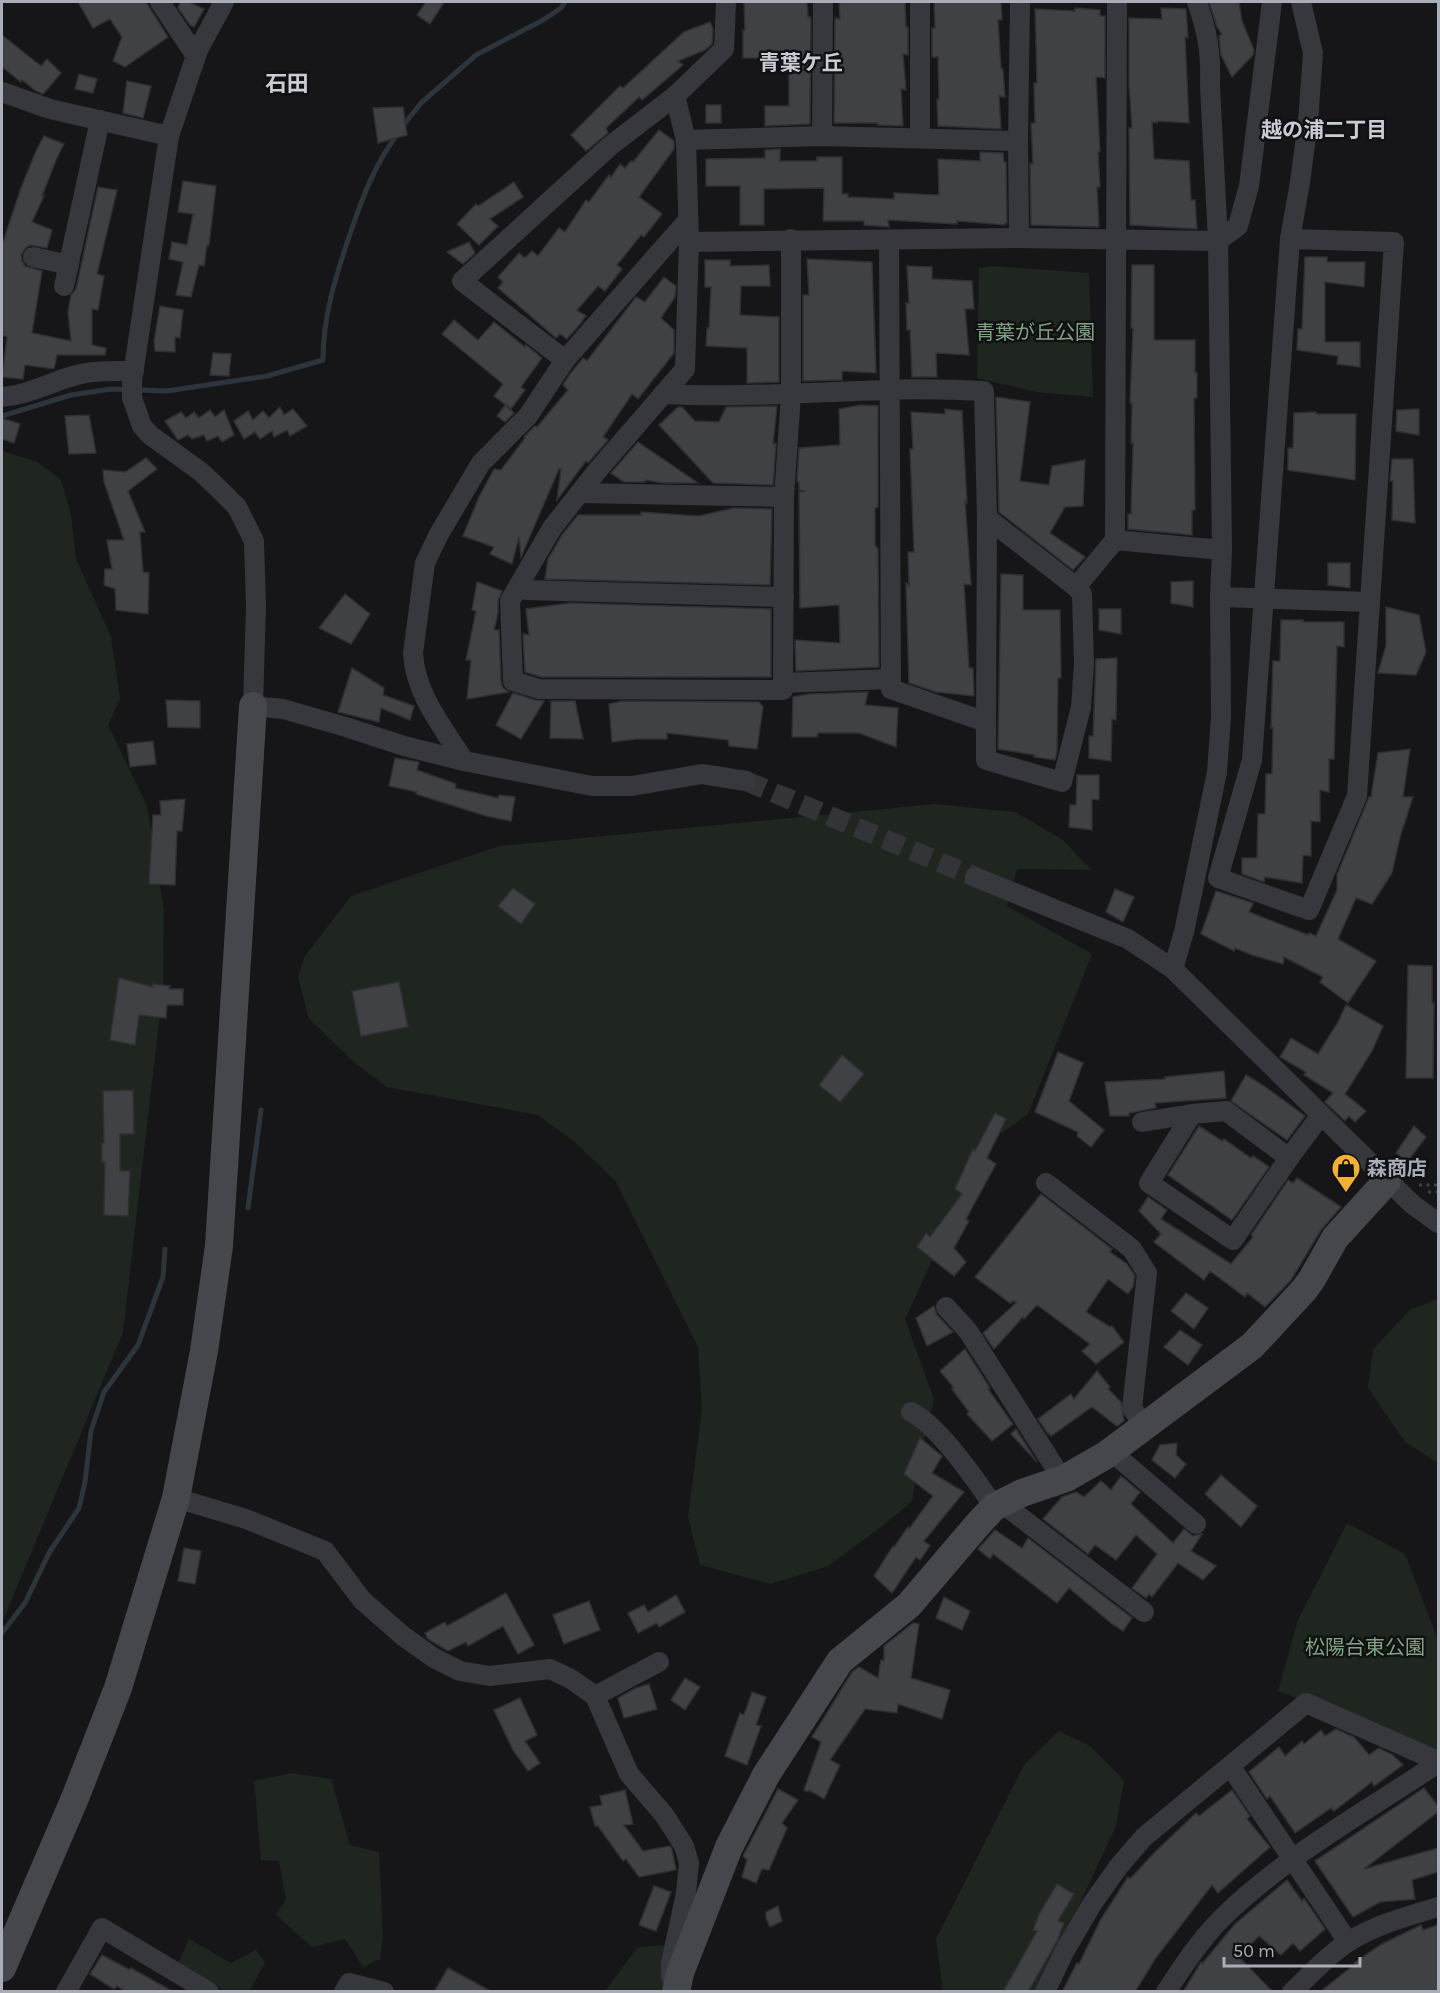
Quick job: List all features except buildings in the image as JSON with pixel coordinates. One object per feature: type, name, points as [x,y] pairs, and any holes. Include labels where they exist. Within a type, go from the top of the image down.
[{"type":"street","points":[[160,2],[196,56]]},
{"type":"street","points":[[2,1968],[75,1798],[118,1688],[177,1498],[204,1351],[219,1246],[253,706],[256,606],[254,541],[237,507],[201,472],[150,435],[142,426],[133,383],[169,136],[196,56],[224,2]]},
{"type":"street","points":[[565,360],[462,281],[610,146],[675,96],[724,49],[726,2]]},
{"type":"street","points":[[822,136],[823,2]]},
{"type":"street","points":[[920,2],[920,138]]},
{"type":"street","points":[[1019,238],[1020,2]]},
{"type":"street","points":[[1076,587],[1115,540],[1117,2]]},
{"type":"street","points":[[1173,969],[1184,932],[1217,772],[1221,717],[1222,550],[1218,241],[1210,86],[1211,62],[1208,36],[1197,2]]},
{"type":"street","points":[[689,242],[1019,238],[1218,241],[1238,226],[1249,186],[1272,2]]},
{"type":"street","points":[[1290,239],[1394,242],[1357,796],[1309,910],[1218,878],[1252,760],[1290,239],[1308,122],[1313,53],[1301,2]]},
{"type":"street","points":[[2,93],[50,109],[169,136]]},
{"type":"street","points":[[675,96],[686,140],[689,242],[685,369],[597,471],[552,528],[510,601],[513,681],[539,689],[783,690],[784,497],[791,394],[791,239]]},
{"type":"street","points":[[64,286],[100,120]]},
{"type":"street","points":[[686,140],[822,136],[1018,141]]},
{"type":"street","points":[[464,761],[430,707],[418,684],[413,668],[412,653],[425,563],[439,534],[481,463],[528,416],[565,360],[688,220]]},
{"type":"street","points":[[889,240],[891,688],[986,722]]},
{"type":"street","points":[[33,257],[69,265]]},
{"type":"street","points":[[2,397],[18,396],[72,376],[103,370],[133,383]]},
{"type":"street","points":[[663,394],[696,396],[791,394],[891,389],[984,391],[987,518],[986,760],[1062,782],[1081,707],[1084,664],[1082,594],[987,518]]},
{"type":"street","points":[[580,493],[784,497]]},
{"type":"street","points":[[1115,540],[1222,550]]},
{"type":"street","points":[[519,585],[526,590],[784,597]]},
{"type":"street","points":[[1220,597],[1370,602]]},
{"type":"street","points":[[783,683],[891,679]]},
{"type":"street","points":[[253,706],[282,709],[404,746],[464,761],[592,786],[632,786],[702,774],[746,781]]},
{"type":"street","points":[[975,877],[1128,939],[1173,969],[1388,1181],[1412,1204],[1438,1223]]},
{"type":"street","points":[[1142,1122],[1226,1111],[1289,1158]]},
{"type":"street","points":[[1192,1114],[1149,1183],[1233,1240],[1321,1115]]},
{"type":"street","points":[[676,1992],[680,1973],[729,1847],[766,1774],[840,1661],[909,1605],[979,1523],[1001,1504],[1022,1493],[1059,1480],[1113,1450],[1252,1346],[1304,1290],[1335,1239],[1388,1181]]},
{"type":"street","points":[[1046,1183],[1132,1249],[1147,1273],[1132,1408],[1145,1426]]},
{"type":"street","points":[[946,1307],[968,1330],[1054,1466],[1059,1480]]},
{"type":"street","points":[[911,1412],[920,1416],[935,1430],[1001,1504],[1011,1509],[1144,1612]]},
{"type":"street","points":[[1113,1450],[1120,1459],[1196,1524]]},
{"type":"street","points":[[177,1498],[246,1519],[326,1551],[362,1600],[403,1636],[434,1658],[460,1671],[490,1676],[550,1669],[571,1679],[595,1696],[629,1774],[665,1816],[684,1846],[689,1863],[686,1893],[671,1963],[672,1992]]},
{"type":"street","points":[[595,1696],[659,1662]]},
{"type":"street","points":[[1046,1992],[1064,1952],[1092,1904],[1119,1866],[1144,1837],[1306,1703],[1438,1762]]},
{"type":"street","points":[[1166,1992],[1188,1958],[1220,1920],[1256,1887],[1292,1859],[1438,1762]]},
{"type":"street","points":[[1231,1767],[1348,1942]]},
{"type":"street","points":[[1292,1992],[1348,1942],[1396,1919],[1438,1906]]},
{"type":"street","points":[[66,1992],[102,1928],[209,1992]]},
{"type":"street","points":[[344,1992],[350,1983],[384,1992]]},
{"type":"path","points":[[1416,1185],[1438,1185]]},
{"type":"green space","name":"青葉が丘公園","points":[[992,266],[1089,273],[1093,397],[1036,392],[977,378],[979,268]]},
{"type":"green space","points":[[2,451],[37,462],[61,480],[71,515],[76,559],[111,637],[120,699],[108,725],[147,806],[164,911],[163,987],[123,1332],[2,1623]]},
{"type":"green space","points":[[935,804],[1015,812],[1063,840],[1092,870],[1017,869],[1007,906],[1092,954],[1028,1114],[986,1144],[905,1319],[934,1399],[920,1455],[912,1501],[828,1566],[771,1584],[700,1565],[688,1517],[702,1410],[698,1347],[616,1182],[576,1143],[538,1115],[387,1087],[354,1062],[309,1019],[298,977],[305,956],[351,896],[500,846]]},
{"type":"green space","points":[[1438,1299],[1438,1463],[1405,1442],[1368,1388],[1373,1349],[1411,1309]]},
{"type":"green space","name":"松陽台東公園","points":[[1347,1523],[1405,1554],[1438,1640],[1438,1755],[1278,1691],[1298,1620]]},
{"type":"green space","points":[[1059,1731],[1090,1746],[1124,1780],[1116,1826],[1039,1991],[943,1991],[936,1939],[1024,1765]]},
{"type":"green space","points":[[291,1773],[331,1779],[350,1845],[379,1852],[383,1936],[380,1959],[363,1967],[345,1939],[312,1947],[276,1915],[286,1899],[279,1861],[261,1860],[254,1781]]},
{"type":"green space","points":[[189,1939],[231,1963],[256,1950],[265,1962],[249,1992],[225,1991],[178,1963]]},
{"type":"green space","points":[[682,1944],[668,1991],[604,1992],[638,1947]]},
{"type":"waterway","points":[[402,127],[421,103],[476,55],[543,20],[561,8],[565,2]]},
{"type":"waterway","points":[[2,416],[71,395],[111,389],[167,391],[267,376],[323,360],[328,312],[345,249],[369,183],[397,135]]},
{"type":"waterway","points":[[248,1208],[261,1110]]},
{"type":"waterway","points":[[2,1633],[25,1603],[49,1553],[79,1508],[85,1482],[91,1431],[104,1392],[138,1345],[163,1277],[165,1249]]},
{"type":"tunnel","points":[[746,781],[975,877]]},
{"type":"place","name":"森商店","points":[[1346,1194]]},
{"type":"district","name":"青葉ケ丘","points":[[801,63]]},
{"type":"district","name":"石田","points":[[287,84]]},
{"type":"district","name":"越の浦二丁目","points":[[1324,130]]}]
